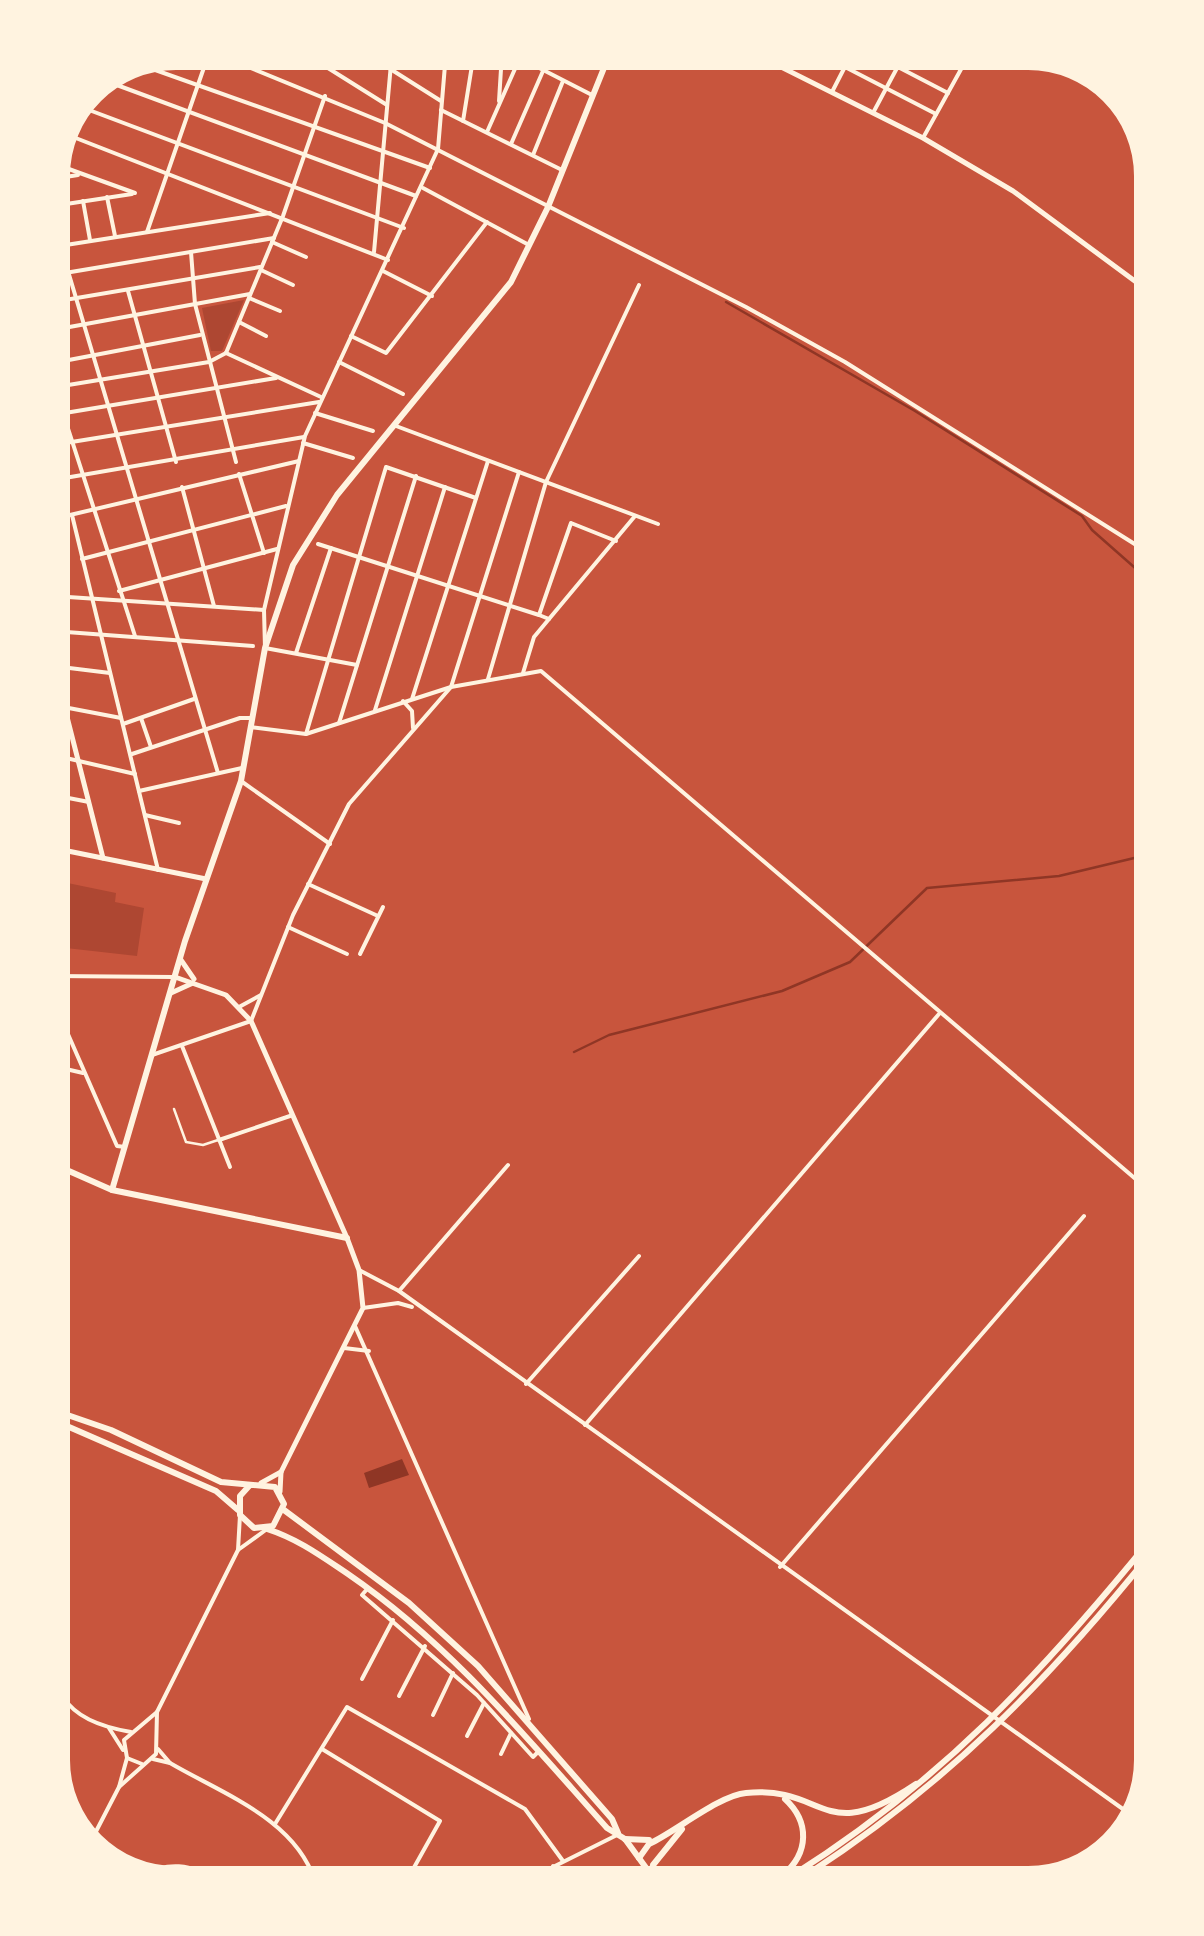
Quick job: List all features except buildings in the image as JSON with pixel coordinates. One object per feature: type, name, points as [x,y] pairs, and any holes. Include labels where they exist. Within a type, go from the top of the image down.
[{"type":"main road","points":[[112,1190],[180,958],[242,781],[265,648],[293,565],[337,495],[486,317],[530,246],[603,70]]},
{"type":"main road","points":[[70,1172],[112,1190],[347,1238]]},
{"type":"main road","points":[[70,1416],[111,1430],[221,1482],[250,1486],[262,1483],[280,1492],[284,1510],[278,1522],[267,1528]]},
{"type":"main road","points":[[70,1428],[216,1491],[254,1528],[267,1528],[304,1544],[411,1620],[476,1680],[607,1828],[622,1837],[646,1842],[683,1828]]},
{"type":"main road","points":[[239,1513],[240,1496],[250,1486]]},
{"type":"main road","points":[[284,1510],[419,1612],[529,1720],[612,1819],[645,1866]]},
{"type":"main road","points":[[1009,1710],[1134,1561]]},
{"type":"main road","points":[[639,1858],[649,1844],[740,1793],[780,1796],[840,1814],[892,1808],[1009,1710],[1134,1573]]},
{"type":"main road","points":[[819,1866],[878,1823],[980,1738]]},
{"type":"main road","points":[[780,1796],[800,1817],[804,1837],[800,1856],[792,1866]]},
{"type":"main road","points":[[806,1866],[878,1823]]},
{"type":"main road","points":[[657,1866],[683,1828]]},
{"type":"main road","points":[[639,1858],[662,1855]]},
{"type":"street","points":[[147,232],[204,70]]},
{"type":"street","points":[[262,70],[386,123],[746,306],[844,362],[1134,544]]},
{"type":"street","points":[[332,70],[387,105]]},
{"type":"street","points":[[374,252],[390,70]]},
{"type":"street","points":[[393,70],[442,101]]},
{"type":"street","points":[[357,665],[265,648],[264,610],[287,506],[314,413],[423,188],[438,149],[445,70]]},
{"type":"street","points":[[463,120],[471,70]]},
{"type":"street","points":[[499,106],[501,70]]},
{"type":"street","points":[[487,132],[515,70]]},
{"type":"street","points":[[511,144],[543,70],[592,96]]},
{"type":"street","points":[[787,70],[922,138],[1013,191],[1134,280]]},
{"type":"street","points":[[832,92],[843,70]]},
{"type":"street","points":[[851,70],[936,114]]},
{"type":"street","points":[[873,114],[896,70]]},
{"type":"street","points":[[904,70],[948,93]]},
{"type":"street","points":[[922,138],[961,70]]},
{"type":"street","points":[[160,72],[430,168]]},
{"type":"street","points":[[533,156],[564,81]]},
{"type":"street","points":[[120,86],[418,196]]},
{"type":"street","points":[[70,384],[208,362],[226,353],[283,216],[326,96]]},
{"type":"street","points":[[441,110],[564,171]]},
{"type":"street","points":[[93,111],[404,228]]},
{"type":"street","points":[[78,139],[388,260]]},
{"type":"street","points":[[70,169],[135,194],[70,203]]},
{"type":"street","points":[[70,176],[83,174]]},
{"type":"street","points":[[423,188],[530,246]]},
{"type":"street","points":[[108,197],[115,237]]},
{"type":"street","points":[[83,200],[90,240]]},
{"type":"street","points":[[70,244],[272,212]]},
{"type":"street","points":[[350,336],[386,354],[487,222]]},
{"type":"street","points":[[70,272],[273,240],[306,257]]},
{"type":"street","points":[[191,252],[195,304],[236,462]]},
{"type":"street","points":[[70,300],[262,268],[293,285]]},
{"type":"street","points":[[383,271],[432,296]]},
{"type":"street","points":[[70,282],[218,774]]},
{"type":"street","points":[[488,680],[546,482],[639,285]]},
{"type":"street","points":[[128,291],[176,461]]},
{"type":"street","points":[[70,326],[250,296],[280,311]]},
{"type":"street","points":[[239,322],[266,336]]},
{"type":"street","points":[[70,360],[202,335]]},
{"type":"street","points":[[226,353],[320,400]]},
{"type":"street","points":[[338,362],[403,394]]},
{"type":"street","points":[[70,413],[276,378]]},
{"type":"street","points":[[72,442],[320,400]]},
{"type":"street","points":[[314,413],[372,431]]},
{"type":"street","points":[[396,426],[658,524]]},
{"type":"street","points":[[70,436],[135,636]]},
{"type":"street","points":[[70,477],[304,440],[353,458]]},
{"type":"street","points":[[412,698],[488,460]]},
{"type":"street","points":[[158,870],[72,515],[299,461]]},
{"type":"street","points":[[306,734],[386,467],[476,498]]},
{"type":"street","points":[[251,1022],[288,927],[350,804],[451,688],[519,472]]},
{"type":"street","points":[[239,474],[264,553]]},
{"type":"street","points":[[339,723],[416,476]]},
{"type":"street","points":[[376,710],[445,486]]},
{"type":"street","points":[[182,487],[214,606]]},
{"type":"street","points":[[82,559],[287,506]]},
{"type":"street","points":[[523,673],[534,637],[635,516]]},
{"type":"street","points":[[538,615],[571,523],[616,541]]},
{"type":"street","points":[[318,544],[548,618]]},
{"type":"street","points":[[296,653],[331,548]]},
{"type":"street","points":[[119,590],[278,549]]},
{"type":"street","points":[[70,597],[264,610]]},
{"type":"street","points":[[70,632],[253,646]]},
{"type":"street","points":[[70,667],[110,673]]},
{"type":"street","points":[[130,755],[204,731],[251,722],[306,734],[412,698],[541,671],[1134,1178]]},
{"type":"street","points":[[70,709],[122,721],[194,699]]},
{"type":"street","points":[[403,702],[412,711],[413,731]]},
{"type":"street","points":[[141,718],[152,748]]},
{"type":"street","points":[[70,731],[103,858]]},
{"type":"street","points":[[70,759],[135,774]]},
{"type":"street","points":[[139,791],[243,767]]},
{"type":"street","points":[[242,781],[330,844]]},
{"type":"street","points":[[70,798],[89,802]]},
{"type":"street","points":[[145,815],[179,822]]},
{"type":"street","points":[[70,851],[206,879]]},
{"type":"street","points":[[308,884],[378,916]]},
{"type":"street","points":[[360,954],[383,907]]},
{"type":"street","points":[[288,927],[347,954]]},
{"type":"street","points":[[180,958],[196,982]]},
{"type":"street","points":[[70,976],[175,977],[226,994],[251,1022],[347,1238],[358,1270],[363,1308],[281,1472],[280,1492]]},
{"type":"street","points":[[170,994],[196,982]]},
{"type":"street","points":[[239,1007],[261,995]]},
{"type":"street","points":[[585,1426],[939,1014]]},
{"type":"street","points":[[152,1054],[251,1022]]},
{"type":"street","points":[[70,1042],[116,1146],[125,1146]]},
{"type":"street","points":[[182,1046],[230,1167]]},
{"type":"street","points":[[70,1070],[83,1073]]},
{"type":"street","points":[[174,1109],[186,1142],[203,1145],[290,1116]]},
{"type":"street","points":[[399,1291],[508,1165]]},
{"type":"street","points":[[780,1567],[1084,1216]]},
{"type":"street","points":[[526,1384],[640,1256]]},
{"type":"street","points":[[358,1270],[399,1291],[416,1308],[1122,1809]]},
{"type":"street","points":[[363,1308],[398,1304],[416,1308]]},
{"type":"street","points":[[354,1324],[529,1720]]},
{"type":"street","points":[[342,1348],[368,1351]]},
{"type":"street","points":[[262,1483],[281,1472]]},
{"type":"street","points":[[170,1763],[158,1749],[157,1712],[238,1550],[239,1513]]},
{"type":"street","points":[[238,1550],[267,1528]]},
{"type":"street","points":[[368,1588],[362,1596],[453,1673],[533,1757],[539,1751]]},
{"type":"street","points":[[362,1678],[393,1620]]},
{"type":"street","points":[[399,1696],[424,1646]]},
{"type":"street","points":[[433,1716],[453,1673]]},
{"type":"street","points":[[467,1736],[484,1703]]},
{"type":"street","points":[[275,1824],[348,1707],[525,1809],[563,1861]]},
{"type":"street","points":[[70,1708],[109,1728],[147,1730],[156,1738]]},
{"type":"street","points":[[123,1751],[133,1730],[157,1712]]},
{"type":"street","points":[[109,1728],[127,1758],[142,1764]]},
{"type":"street","points":[[501,1754],[512,1733]]},
{"type":"street","points":[[118,1787],[153,1758],[158,1749]]},
{"type":"street","points":[[322,1749],[440,1822],[415,1866]]},
{"type":"street","points":[[96,1830],[118,1787],[127,1758]]},
{"type":"street","points":[[153,1758],[170,1763],[275,1824],[296,1842],[308,1866]]},
{"type":"street","points":[[553,1866],[622,1837]]},
{"type":"shaded area","points":[[244,300],[222,351],[211,351],[202,308]]},
{"type":"shaded area","points":[[70,884],[116,893],[115,902],[144,908],[137,956],[70,948]]},
{"type":"shaded area","points":[[402,1459],[409,1475],[369,1488],[364,1473]]},
{"type":"waterway","points":[[726,302],[915,411],[1082,516],[1134,567]]},
{"type":"waterway","points":[[574,1052],[609,1035],[782,991],[850,962],[927,888],[1059,876],[1134,858]]}]
